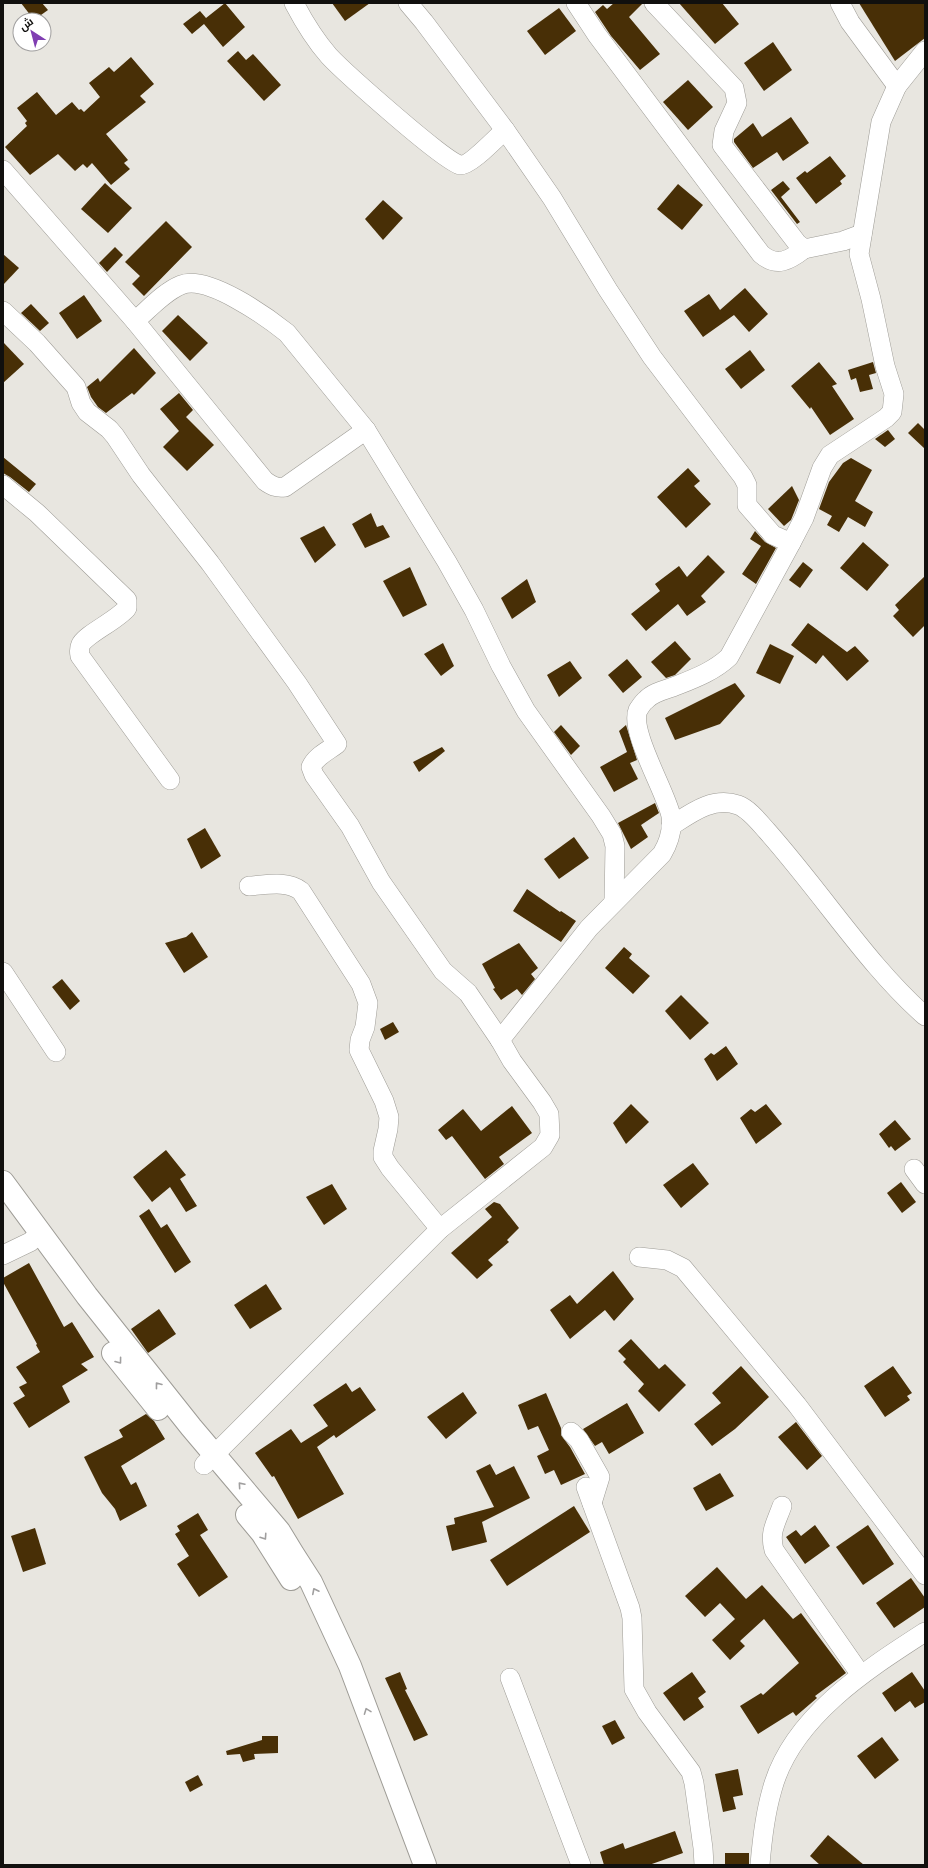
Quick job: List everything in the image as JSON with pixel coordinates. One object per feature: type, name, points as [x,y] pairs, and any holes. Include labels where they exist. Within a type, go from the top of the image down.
[{"type":"main road","points":[[3,1182],[35,1238]]},
{"type":"main road","points":[[3,1207],[35,1238],[92,1302],[210,1460],[262,1533],[304,1602],[332,1662],[391,1810],[410,1865]]},
{"type":"main road","points":[[210,1460],[279,1531],[311,1582],[350,1666],[425,1865]]},
{"type":"street","points":[[294,3],[312,34],[330,57],[375,98],[454,163],[464,165],[505,130]]},
{"type":"street","points":[[408,3],[505,130],[552,198],[608,290],[652,357],[743,477],[747,485],[747,505],[773,535],[791,543]]},
{"type":"street","points":[[576,3],[597,35],[761,254],[771,261],[785,261],[790,260],[804,249],[842,241],[862,234]]},
{"type":"street","points":[[654,3],[734,88],[737,103],[724,131],[722,145],[763,200],[804,249]]},
{"type":"street","points":[[840,3],[850,22],[897,86]]},
{"type":"street","points":[[500,1040],[589,928],[662,854],[670,840],[671,816],[642,741],[638,721],[638,710],[646,699],[656,693],[700,676],[721,664],[729,657],[804,518],[822,468],[830,455],[886,418],[892,412],[894,394],[885,366],[871,299],[859,254],[881,122],[897,86],[925,52]]},
{"type":"street","points":[[3,170],[135,321],[265,481],[278,488],[284,486],[366,430]]},
{"type":"street","points":[[135,321],[163,297],[182,284],[193,282],[234,297],[287,333],[366,430],[447,562],[474,610],[501,666],[526,711],[602,816],[615,846],[614,902]]},
{"type":"street","points":[[3,311],[37,343],[76,387],[81,403],[86,412],[112,433],[141,475],[210,563],[297,683],[337,744],[318,757],[313,763],[311,767],[314,775],[350,826],[381,882],[443,971],[468,993],[500,1040],[512,1061],[549,1114],[550,1135],[544,1146],[440,1229],[210,1460]]},
{"type":"street","points":[[3,485],[36,513],[127,600],[127,608],[122,615],[82,642],[79,650],[80,656],[170,780]]},
{"type":"street","points":[[671,826],[690,813],[712,803],[728,803],[744,808],[797,865],[832,911],[883,973],[925,1016]]},
{"type":"street","points":[[249,886],[286,884],[296,887],[301,891],[361,984],[368,1003],[368,1010],[359,1050],[384,1101],[389,1117],[388,1129],[382,1151],[383,1157],[390,1168],[440,1229]]},
{"type":"street","points":[[3,972],[56,1052]]},
{"type":"street","points":[[3,1255],[35,1238]]},
{"type":"street","points":[[639,1257],[667,1260],[683,1268],[797,1405],[925,1575]]},
{"type":"street","points":[[571,1432],[579,1440],[600,1477],[589,1495],[630,1608],[632,1618],[634,1690],[647,1712],[691,1772],[704,1848],[704,1865]]},
{"type":"street","points":[[782,1506],[773,1529],[771,1539],[774,1550],[861,1675]]},
{"type":"street","points":[[760,1865],[762,1841],[772,1789],[794,1742],[809,1722],[861,1675],[925,1632]]},
{"type":"street","points":[[510,1678],[581,1865]]},
{"type":"building","points":[[21,3],[42,3],[48,10],[45,12],[28,12]]},
{"type":"building","points":[[225,3],[245,27],[223,47],[204,24],[192,34],[183,24],[200,11],[206,18]]},
{"type":"building","points":[[332,3],[370,3],[345,21]]},
{"type":"building","points":[[614,3],[643,3],[629,17],[660,54],[640,70],[611,36],[595,12],[603,5],[607,9]]},
{"type":"building","points":[[679,3],[722,3],[739,24],[715,44]]},
{"type":"building","points":[[859,3],[925,3],[925,38],[895,61]]},
{"type":"building","points":[[559,8],[576,31],[545,55],[527,31]]},
{"type":"building","points":[[773,42],[792,70],[764,91],[744,63]]},
{"type":"building","points":[[238,51],[246,60],[253,54],[281,85],[264,101],[227,61]]},
{"type":"building","points":[[131,57],[154,84],[140,96],[146,102],[106,134],[128,160],[124,163],[130,169],[111,185],[92,163],[87,168],[83,164],[75,171],[58,154],[30,175],[5,147],[27,126],[25,123],[27,121],[17,108],[37,92],[56,115],[72,102],[79,110],[81,109],[84,112],[100,97],[89,83],[109,67],[114,72]]},
{"type":"building","points":[[688,80],[713,107],[688,130],[663,102]]},
{"type":"building","points":[[791,117],[809,143],[783,161],[777,152],[753,168],[734,142],[734,139],[753,123],[762,137]]},
{"type":"building","points":[[830,156],[846,176],[840,181],[842,184],[816,204],[796,178],[805,171],[807,173]]},
{"type":"building","points":[[783,181],[790,189],[781,197],[800,222],[797,224],[771,190]]},
{"type":"building","points":[[105,183],[132,208],[108,233],[81,209]]},
{"type":"building","points":[[678,184],[703,205],[682,230],[657,209]]},
{"type":"building","points":[[383,200],[403,218],[383,240],[365,219]]},
{"type":"building","points":[[166,221],[192,247],[144,296],[132,284],[140,276],[125,262]]},
{"type":"building","points":[[115,247],[123,255],[107,272],[99,263]]},
{"type":"building","points":[[3,254],[19,268],[3,285]]},
{"type":"building","points":[[745,288],[768,314],[749,332],[734,315],[703,337],[684,311],[709,294],[720,310]]},
{"type":"building","points":[[84,295],[102,321],[77,339],[59,313]]},
{"type":"building","points":[[31,304],[49,323],[40,331],[21,313]]},
{"type":"building","points":[[178,315],[208,343],[190,361],[162,331]]},
{"type":"building","points":[[3,342],[24,364],[3,383]]},
{"type":"building","points":[[134,348],[156,373],[134,395],[132,393],[106,413],[98,407],[91,397],[87,387],[98,378],[100,382]]},
{"type":"building","points":[[750,350],[765,370],[741,389],[725,369]]},
{"type":"building","points":[[819,362],[837,384],[832,386],[854,419],[830,435],[811,407],[810,409],[791,386]]},
{"type":"building","points":[[873,362],[876,373],[869,375],[873,389],[860,392],[856,378],[851,380],[848,370]]},
{"type":"building","points":[[179,393],[193,410],[186,417],[214,445],[187,471],[163,447],[179,431],[160,409]]},
{"type":"building","points":[[918,423],[925,430],[925,449],[908,433]]},
{"type":"building","points":[[888,430],[895,439],[885,447],[875,439]]},
{"type":"building","points":[[3,457],[36,484],[29,492],[3,473]]},
{"type":"building","points":[[851,458],[872,470],[855,501],[873,512],[865,527],[848,517],[839,532],[827,525],[832,516],[819,509],[829,482],[843,463]]},
{"type":"building","points":[[688,468],[700,481],[694,486],[711,504],[686,528],[657,497]]},
{"type":"building","points":[[792,486],[799,500],[791,520],[784,526],[768,509]]},
{"type":"building","points":[[371,513],[377,527],[383,525],[390,537],[365,548],[352,524]]},
{"type":"building","points":[[324,526],[336,545],[315,563],[300,538]]},
{"type":"building","points":[[755,531],[765,542],[776,548],[756,584],[742,574],[761,546],[750,539]]},
{"type":"building","points":[[863,542],[889,565],[867,591],[840,568]]},
{"type":"building","points":[[708,555],[725,572],[701,596],[706,602],[687,616],[678,604],[646,631],[631,614],[660,591],[655,584],[679,566],[687,577]]},
{"type":"building","points":[[803,562],[813,570],[800,588],[789,580]]},
{"type":"building","points":[[410,567],[427,605],[403,617],[383,581]]},
{"type":"building","points":[[925,576],[925,625],[913,637],[893,616],[899,610],[895,605]]},
{"type":"building","points":[[527,579],[536,602],[512,619],[501,598]]},
{"type":"building","points":[[808,623],[847,652],[855,646],[869,661],[847,681],[823,655],[816,664],[791,645]]},
{"type":"building","points":[[675,641],[691,659],[675,675],[666,678],[651,662]]},
{"type":"building","points":[[443,643],[454,666],[441,676],[424,654]]},
{"type":"building","points":[[770,644],[794,656],[780,684],[756,673]]},
{"type":"building","points":[[627,659],[642,677],[623,693],[608,675]]},
{"type":"building","points":[[570,661],[582,678],[559,697],[547,675]]},
{"type":"building","points":[[735,683],[745,696],[720,724],[675,740],[665,718]]},
{"type":"building","points":[[561,725],[580,746],[571,755],[554,732]]},
{"type":"building","points":[[626,725],[637,760],[630,763],[638,779],[614,792],[600,767],[627,752],[619,731]]},
{"type":"building","points":[[442,747],[445,751],[419,772],[413,762]]},
{"type":"building","points":[[655,803],[659,813],[641,825],[648,837],[631,849],[618,823]]},
{"type":"building","points":[[205,828],[221,856],[201,869],[187,839]]},
{"type":"building","points":[[574,837],[589,858],[559,879],[544,859]]},
{"type":"building","points":[[527,889],[560,912],[561,911],[576,921],[561,942],[513,911]]},
{"type":"building","points":[[192,932],[208,957],[184,973],[165,943],[186,937]]},
{"type":"building","points":[[519,943],[538,968],[531,974],[535,979],[522,995],[517,989],[501,1000],[493,989],[495,988],[482,964]]},
{"type":"building","points":[[624,947],[632,954],[629,958],[650,976],[633,994],[605,968]]},
{"type":"building","points":[[62,979],[80,1001],[70,1010],[52,987]]},
{"type":"building","points":[[681,995],[709,1023],[690,1040],[665,1011]]},
{"type":"building","points":[[393,1022],[399,1032],[385,1040],[380,1029]]},
{"type":"building","points":[[726,1046],[738,1064],[717,1081],[704,1059],[711,1053],[714,1055]]},
{"type":"building","points":[[631,1104],[649,1122],[626,1144],[613,1123]]},
{"type":"building","points":[[766,1104],[782,1124],[756,1144],[740,1118],[751,1109],[755,1112]]},
{"type":"building","points":[[512,1106],[532,1133],[499,1157],[504,1164],[485,1179],[452,1136],[446,1140],[438,1130],[463,1109],[481,1131]]},
{"type":"building","points":[[895,1120],[911,1139],[895,1151],[891,1146],[889,1148],[879,1134]]},
{"type":"building","points":[[166,1150],[186,1175],[180,1179],[197,1206],[186,1212],[170,1187],[152,1202],[133,1177]]},
{"type":"building","points":[[693,1163],[709,1184],[681,1208],[663,1185]]},
{"type":"building","points":[[901,1182],[916,1202],[902,1213],[887,1193]]},
{"type":"building","points":[[332,1184],[347,1209],[324,1225],[306,1197]]},
{"type":"building","points":[[494,1202],[500,1204],[519,1228],[507,1240],[509,1242],[488,1260],[493,1265],[477,1279],[451,1253],[492,1217],[485,1209]]},
{"type":"building","points":[[149,1209],[161,1228],[167,1224],[191,1262],[175,1273],[139,1216]]},
{"type":"building","points":[[29,1263],[64,1327],[72,1322],[94,1357],[81,1364],[88,1370],[62,1386],[70,1402],[29,1428],[13,1403],[25,1396],[19,1387],[27,1383],[16,1367],[40,1352],[3,1282],[3,1278]]},
{"type":"building","points":[[613,1271],[634,1299],[614,1321],[605,1310],[570,1339],[550,1310],[570,1295],[577,1304]]},
{"type":"building","points":[[266,1284],[282,1309],[250,1329],[234,1305]]},
{"type":"building","points":[[159,1309],[176,1334],[148,1353],[131,1329]]},
{"type":"building","points":[[631,1339],[659,1369],[665,1364],[686,1385],[659,1412],[638,1391],[644,1384],[623,1362],[626,1359],[618,1351]]},
{"type":"building","points":[[741,1366],[769,1397],[735,1429],[712,1446],[694,1424],[721,1403],[712,1393]]},
{"type":"building","points":[[893,1366],[912,1393],[907,1396],[910,1400],[885,1417],[864,1386]]},
{"type":"building","points":[[346,1383],[352,1392],[360,1387],[376,1410],[336,1438],[334,1435],[317,1447],[344,1494],[298,1519],[274,1476],[272,1477],[255,1453],[291,1429],[301,1443],[328,1426],[313,1405]]},
{"type":"building","points":[[463,1392],[477,1413],[446,1439],[427,1417]]},
{"type":"building","points":[[546,1393],[561,1428],[561,1435],[570,1447],[585,1474],[561,1485],[554,1470],[545,1474],[537,1456],[549,1450],[538,1426],[528,1430],[518,1405]]},
{"type":"building","points":[[627,1403],[644,1433],[609,1454],[602,1442],[595,1446],[583,1429]]},
{"type":"building","points":[[146,1414],[154,1421],[165,1439],[121,1466],[131,1485],[136,1482],[147,1506],[120,1521],[115,1509],[102,1493],[84,1457],[123,1437],[119,1430]]},
{"type":"building","points":[[796,1422],[822,1456],[807,1470],[778,1437]]},
{"type":"building","points":[[490,1464],[496,1475],[514,1466],[530,1498],[482,1522],[487,1542],[452,1551],[446,1526],[455,1524],[454,1518],[494,1507],[476,1471]]},
{"type":"building","points":[[720,1473],[734,1496],[706,1511],[693,1488]]},
{"type":"building","points":[[574,1506],[590,1532],[507,1586],[490,1560]]},
{"type":"building","points":[[198,1513],[208,1530],[200,1535],[228,1577],[199,1597],[177,1564],[189,1556],[175,1534],[180,1531],[177,1526]]},
{"type":"building","points":[[815,1525],[830,1546],[805,1564],[786,1537],[796,1530],[801,1536]]},
{"type":"building","points":[[868,1525],[894,1564],[863,1585],[836,1547]]},
{"type":"building","points":[[35,1528],[46,1564],[23,1572],[11,1536]]},
{"type":"building","points":[[717,1567],[746,1599],[762,1585],[793,1619],[801,1613],[846,1673],[815,1696],[817,1698],[796,1716],[793,1712],[758,1734],[740,1706],[761,1693],[763,1695],[799,1663],[764,1619],[740,1641],[745,1646],[730,1660],[712,1640],[735,1619],[720,1603],[705,1617],[685,1596]]},
{"type":"building","points":[[911,1578],[925,1598],[925,1607],[894,1628],[876,1603]]},
{"type":"building","points":[[400,1672],[407,1689],[405,1690],[428,1735],[414,1741],[385,1678]]},
{"type":"building","points":[[692,1672],[706,1692],[698,1698],[704,1707],[684,1721],[663,1693]]},
{"type":"building","points":[[912,1672],[925,1691],[925,1702],[915,1708],[910,1701],[895,1712],[882,1693]]},
{"type":"building","points":[[615,1720],[625,1738],[612,1745],[602,1726]]},
{"type":"building","points":[[262,1736],[278,1736],[278,1753],[254,1754],[255,1759],[243,1762],[240,1754],[227,1755],[226,1751],[262,1740]]},
{"type":"building","points":[[882,1737],[899,1760],[875,1779],[857,1756]]},
{"type":"building","points":[[738,1769],[743,1795],[733,1797],[736,1809],[723,1812],[715,1774]]},
{"type":"building","points":[[198,1775],[203,1785],[190,1792],[185,1782]]},
{"type":"building","points":[[675,1831],[683,1853],[649,1865],[604,1865],[600,1852],[623,1843],[625,1849]]},
{"type":"building","points":[[828,1835],[864,1865],[820,1865],[810,1856]]},
{"type":"building","points":[[725,1853],[749,1853],[749,1865],[725,1865]]}]
